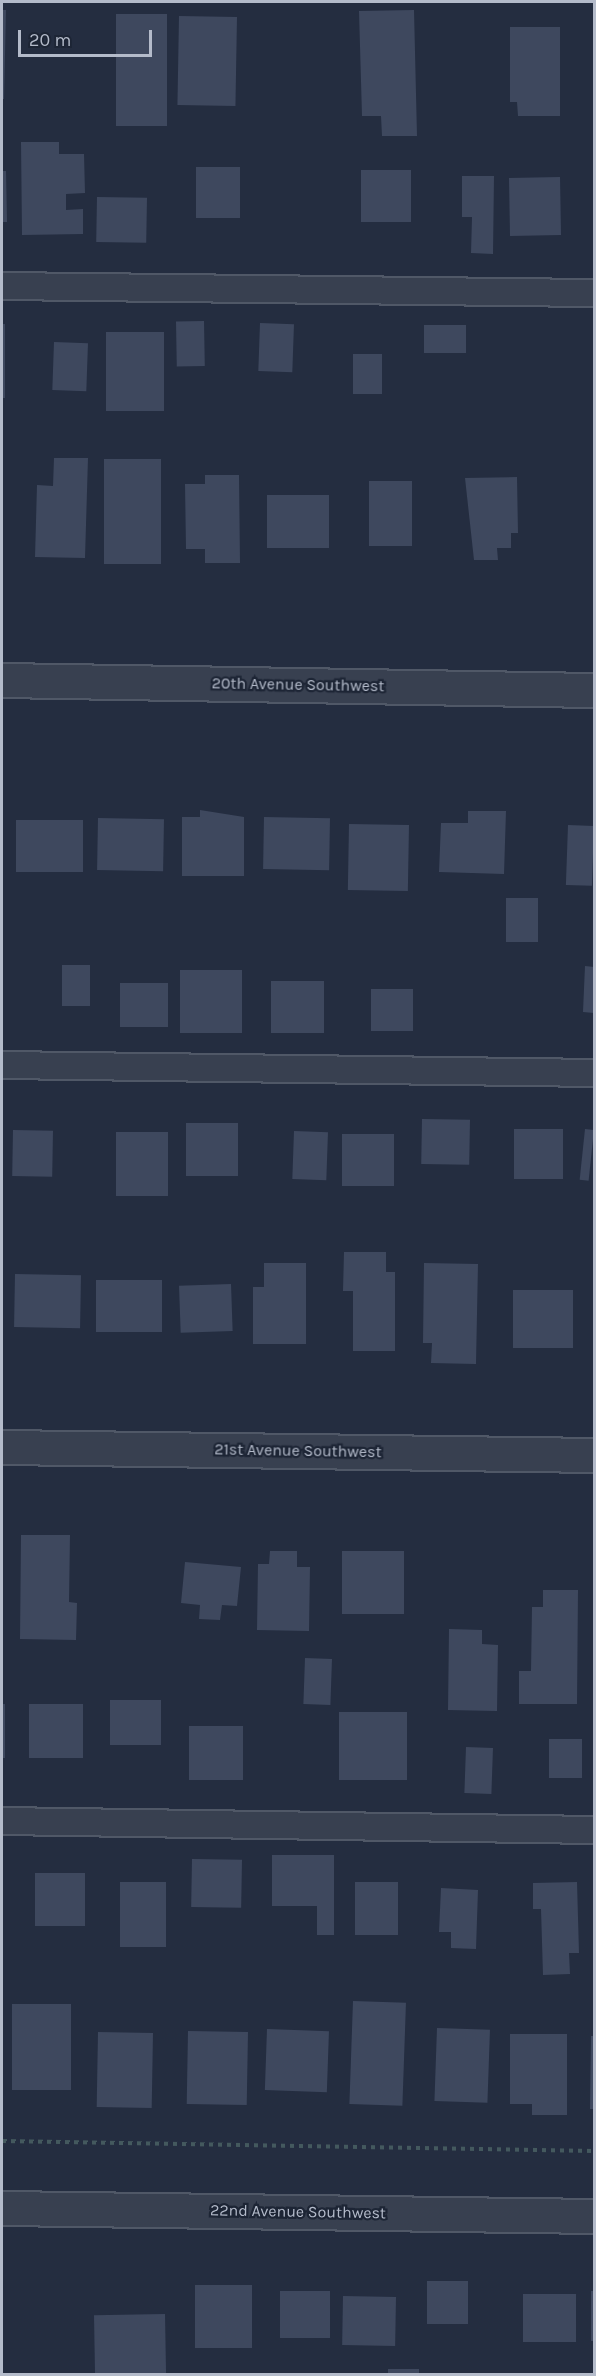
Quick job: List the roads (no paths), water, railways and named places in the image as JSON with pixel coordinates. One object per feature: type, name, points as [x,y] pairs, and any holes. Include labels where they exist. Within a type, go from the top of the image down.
[{"type":"street","name":"20th Avenue Southwest","points":[[2,680],[594,690]]},
{"type":"street","name":"21st Avenue Southwest","points":[[2,1447],[594,1455]]},
{"type":"street","name":"22nd Avenue Southwest","points":[[2,2208],[594,2216]]},
{"type":"lane","points":[[2,286],[594,293]]},
{"type":"lane","points":[[2,1065],[594,1073]]},
{"type":"lane","points":[[2,1821],[594,1830]]}]
